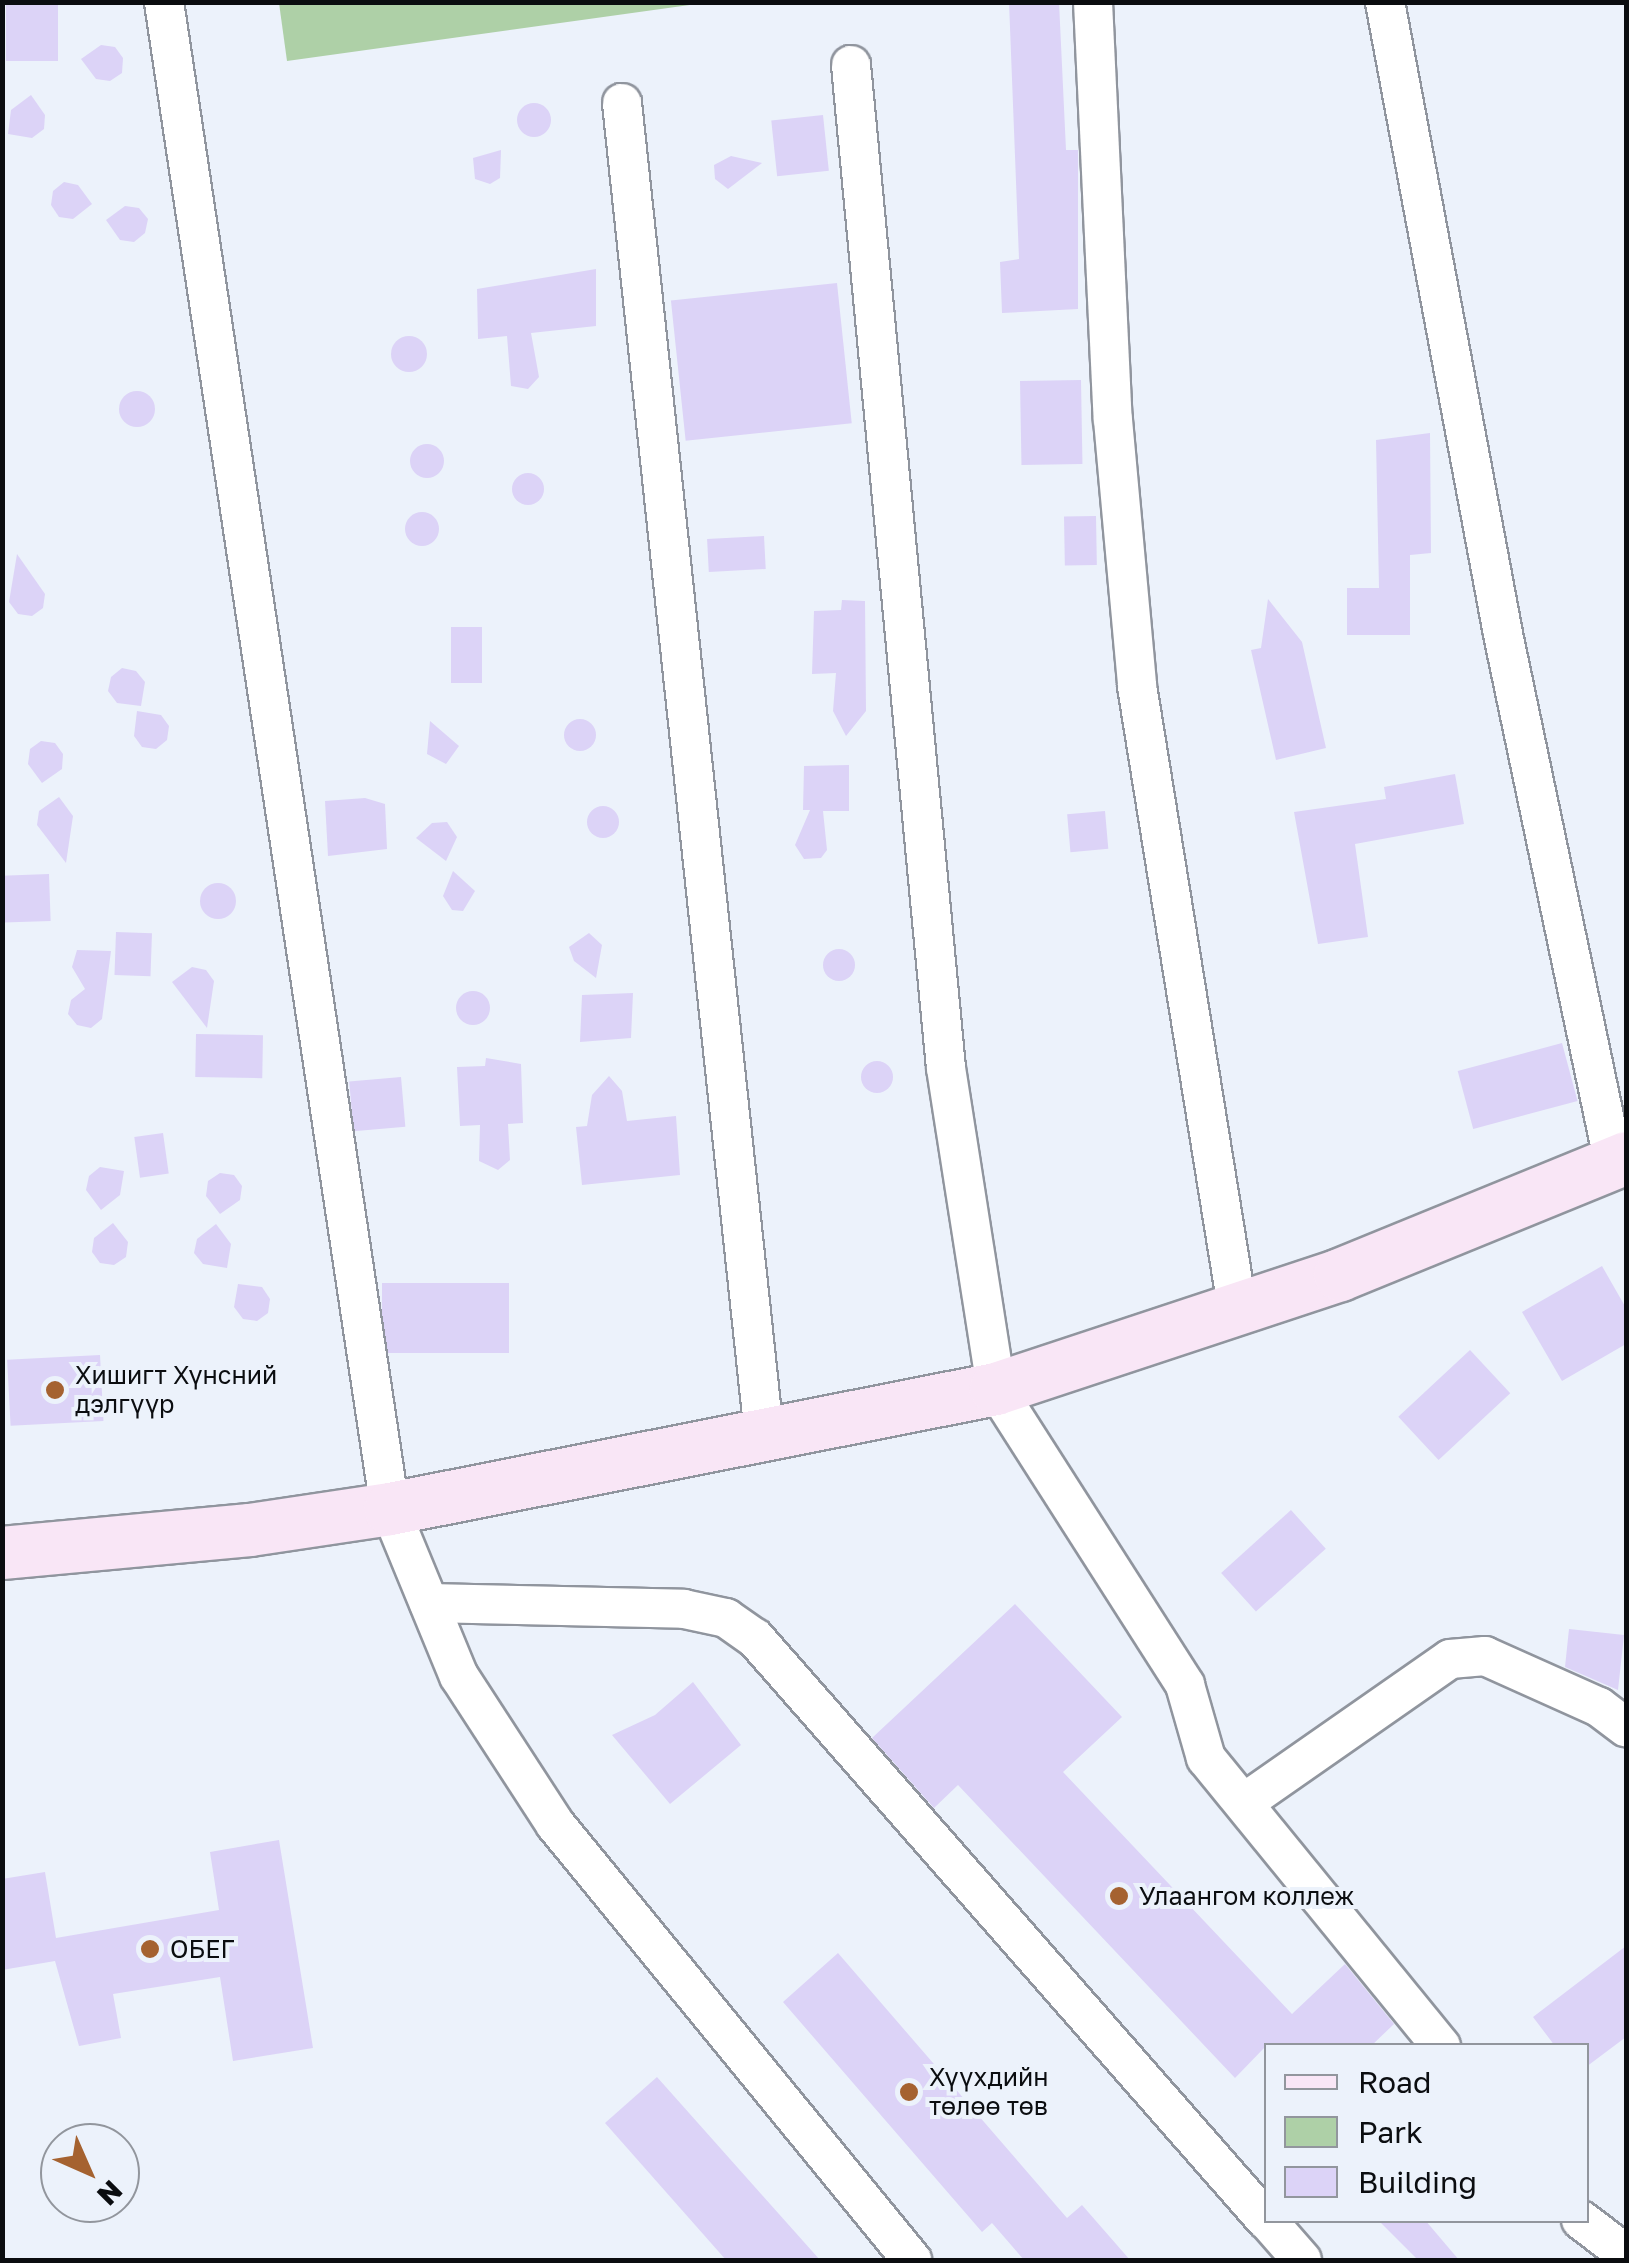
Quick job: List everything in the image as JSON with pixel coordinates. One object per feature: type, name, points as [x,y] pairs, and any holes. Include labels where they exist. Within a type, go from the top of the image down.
[{"type":"street","points":[[164,2],[390,1509],[459,1676],[555,1824],[912,2260]]},
{"type":"street","points":[[1093,2],[1113,420],[1137,686],[1238,1306]]},
{"type":"street","points":[[2,1552],[250,1530],[390,1509],[996,1389],[1238,1306],[1340,1276],[1620,1161],[1503,634],[1385,2]]},
{"type":"street","points":[[850,65],[946,1068],[996,1389],[1184,1685],[1206,1758],[1439,2043]]},
{"type":"street","points":[[622,103],[764,1435]]},
{"type":"street","points":[[428,1603],[684,1609],[726,1618],[755,1638],[1264,2217]]},
{"type":"street","points":[[1245,1802],[1450,1659],[1485,1656],[1599,1707],[1626,1727]]},
{"type":"street","points":[[1270,2223],[1302,2260]]},
{"type":"street","points":[[1585,2223],[1626,2254]]},
{"type":"green space","points":[[279,2],[704,3],[287,61]]},
{"type":"building","points":[[6,2],[58,2],[58,61],[6,61]]},
{"type":"building","points":[[1009,2],[1059,2],[1066,150],[1078,150],[1078,309],[1002,313],[1000,262],[1019,259]]},
{"type":"building","points":[[101,45],[115,47],[123,58],[122,73],[110,81],[96,79],[81,59]]},
{"type":"building","points":[[31,95],[45,115],[44,129],[32,138],[8,134],[11,110]]},
{"type":"building","points":[[534,103],[546,108],[551,120],[546,132],[534,137],[522,132],[517,120],[522,108]]},
{"type":"building","points":[[823,115],[829,171],[777,176],[771,120]]},
{"type":"building","points":[[501,150],[500,178],[490,184],[475,179],[473,158]]},
{"type":"building","points":[[731,156],[762,163],[728,189],[715,179],[714,165]]},
{"type":"building","points":[[64,182],[78,185],[92,204],[73,219],[59,217],[51,205],[53,191]]},
{"type":"building","points":[[125,206],[139,208],[148,219],[145,233],[134,242],[120,240],[106,220]]},
{"type":"building","points":[[596,269],[596,326],[531,333],[539,377],[528,389],[511,386],[507,336],[478,339],[477,289]]},
{"type":"building","points":[[837,283],[852,423],[686,441],[671,300]]},
{"type":"building","points":[[409,336],[421,342],[427,354],[421,366],[409,372],[397,366],[391,354],[397,342]]},
{"type":"building","points":[[1081,380],[1082,464],[1021,465],[1020,381]]},
{"type":"building","points":[[137,391],[149,397],[155,409],[149,421],[137,427],[125,421],[119,409],[125,397]]},
{"type":"building","points":[[1430,433],[1431,553],[1410,555],[1410,635],[1347,635],[1347,588],[1379,588],[1376,440]]},
{"type":"building","points":[[427,444],[439,449],[444,461],[439,473],[427,478],[415,473],[410,461],[415,449]]},
{"type":"building","points":[[528,473],[539,478],[544,489],[539,500],[528,505],[517,500],[512,489],[517,478]]},
{"type":"building","points":[[422,512],[434,517],[439,529],[434,541],[422,546],[410,541],[405,529],[410,517]]},
{"type":"building","points":[[1096,516],[1097,565],[1065,566],[1064,517]]},
{"type":"building","points":[[764,536],[766,569],[709,572],[707,539]]},
{"type":"building","points":[[17,554],[45,594],[43,608],[32,616],[18,614],[9,602]]},
{"type":"building","points":[[1268,599],[1302,642],[1326,748],[1276,760],[1251,650],[1261,648]]},
{"type":"building","points":[[842,600],[865,601],[866,711],[846,736],[833,711],[836,673],[812,674],[814,611],[841,610]]},
{"type":"building","points":[[451,627],[482,627],[482,683],[451,683]]},
{"type":"building","points":[[122,668],[136,671],[145,682],[141,706],[117,703],[108,691],[111,677]]},
{"type":"building","points":[[137,711],[161,715],[169,726],[167,740],[156,749],[142,747],[134,736]]},
{"type":"building","points":[[580,719],[592,723],[596,735],[592,747],[580,751],[568,747],[564,735],[568,723]]},
{"type":"building","points":[[430,721],[459,746],[446,764],[427,754]]},
{"type":"building","points":[[41,741],[55,743],[63,754],[62,769],[42,783],[28,764],[30,749]]},
{"type":"building","points":[[849,765],[849,811],[823,811],[827,850],[821,858],[804,859],[795,845],[810,810],[803,810],[804,766]]},
{"type":"building","points":[[1455,774],[1464,824],[1355,844],[1368,937],[1318,944],[1294,812],[1386,799],[1384,787]]},
{"type":"building","points":[[59,797],[73,816],[66,863],[37,825],[39,811]]},
{"type":"building","points":[[365,798],[385,804],[387,849],[328,856],[325,801]]},
{"type":"building","points":[[603,806],[614,811],[619,822],[614,833],[603,838],[592,833],[587,822],[592,811]]},
{"type":"building","points":[[1105,811],[1108,849],[1070,852],[1067,814]]},
{"type":"building","points":[[447,822],[457,837],[446,861],[416,838],[432,823]]},
{"type":"building","points":[[453,871],[475,891],[463,911],[452,910],[443,896]]},
{"type":"building","points":[[49,874],[51,921],[4,923],[2,876]]},
{"type":"building","points":[[218,883],[230,889],[236,901],[230,913],[218,919],[206,913],[200,901],[206,889]]},
{"type":"building","points":[[116,932],[152,933],[150,976],[114,975]]},
{"type":"building","points":[[589,933],[602,945],[596,978],[574,961],[569,947]]},
{"type":"building","points":[[839,949],[850,954],[855,965],[850,976],[839,981],[828,976],[823,965],[828,954]]},
{"type":"building","points":[[77,950],[111,951],[102,1019],[91,1028],[77,1025],[68,1014],[71,1000],[85,989],[72,967]]},
{"type":"building","points":[[192,967],[206,970],[214,981],[207,1028],[172,982]]},
{"type":"building","points":[[473,991],[485,996],[490,1008],[485,1020],[473,1025],[461,1020],[456,1008],[461,996]]},
{"type":"building","points":[[633,993],[631,1038],[580,1042],[582,995]]},
{"type":"building","points":[[196,1034],[263,1035],[262,1078],[195,1077]]},
{"type":"building","points":[[1562,1043],[1578,1101],[1473,1129],[1458,1071]]},
{"type":"building","points":[[486,1058],[521,1064],[523,1123],[508,1124],[510,1160],[498,1170],[479,1161],[480,1125],[460,1126],[457,1067],[485,1066]]},
{"type":"building","points":[[877,1061],[889,1065],[893,1077],[889,1089],[877,1093],[865,1089],[861,1077],[865,1065]]},
{"type":"building","points":[[609,1076],[622,1091],[627,1121],[676,1116],[680,1175],[582,1185],[576,1127],[587,1126],[592,1095]]},
{"type":"building","points":[[401,1077],[405,1127],[354,1131],[349,1082]]},
{"type":"building","points":[[163,1133],[169,1174],[140,1178],[134,1137]]},
{"type":"building","points":[[100,1167],[124,1171],[120,1195],[101,1210],[86,1190],[89,1176]]},
{"type":"building","points":[[220,1173],[234,1175],[242,1186],[240,1200],[220,1214],[206,1196],[208,1181]]},
{"type":"building","points":[[113,1223],[128,1242],[126,1257],[114,1265],[100,1263],[92,1252],[94,1238]]},
{"type":"building","points":[[216,1224],[231,1244],[227,1268],[203,1264],[194,1253],[197,1239]]},
{"type":"building","points":[[1602,1266],[1626,1308],[1626,1344],[1562,1381],[1522,1312]]},
{"type":"building","points":[[382,1283],[509,1283],[509,1353],[382,1353]]},
{"type":"building","points":[[238,1284],[262,1287],[270,1299],[268,1313],[257,1321],[243,1319],[234,1307]]},
{"type":"building","points":[[1470,1350],[1510,1393],[1439,1460],[1398,1417]]},
{"type":"building","name":"Хишигт Хүнсний дэлгүүр","points":[[100,1355],[103,1421],[11,1426],[7,1360]]},
{"type":"building","points":[[1291,1510],[1326,1549],[1256,1612],[1221,1573]]},
{"type":"building","points":[[1015,1604],[1122,1717],[1063,1772],[1292,2014],[1345,1964],[1394,2024],[1374,2043],[1264,2043],[1264,2048],[1235,2078],[958,1785],[934,1808],[872,1738]]},
{"type":"building","points":[[1569,1629],[1624,1635],[1618,1690],[1565,1667]]},
{"type":"building","points":[[693,1682],[741,1745],[670,1804],[612,1735],[655,1715]]},
{"type":"building","name":"ОБЕГ","points":[[279,1840],[313,2048],[233,2061],[220,1977],[113,1994],[121,2038],[79,2046],[55,1961],[2,1970],[2,1879],[45,1872],[56,1938],[219,1910],[210,1852]]},
{"type":"building","points":[[1626,1946],[1626,2037],[1589,2065],[1589,2043],[1553,2043],[1533,2017]]},
{"type":"building","name":"Хүүхдийн төлөө төв","points":[[838,1953],[1067,2218],[1082,2205],[1130,2260],[1024,2260],[992,2223],[982,2232],[783,2002]]},
{"type":"building","points":[[657,2077],[820,2260],[726,2260],[605,2123]]},
{"type":"building","points":[[1381,2223],[1428,2223],[1459,2260],[1418,2260]]},
{"type":"place","name":"Хишигт Хүнсний дэлгүүр","points":[[55,1390]]},
{"type":"place","name":"Улаангом коллеж","points":[[1119,1896]]},
{"type":"place","name":"ОБЕГ","points":[[150,1949]]},
{"type":"place","name":"Хүүхдийн төлөө төв","points":[[909,2092]]}]
